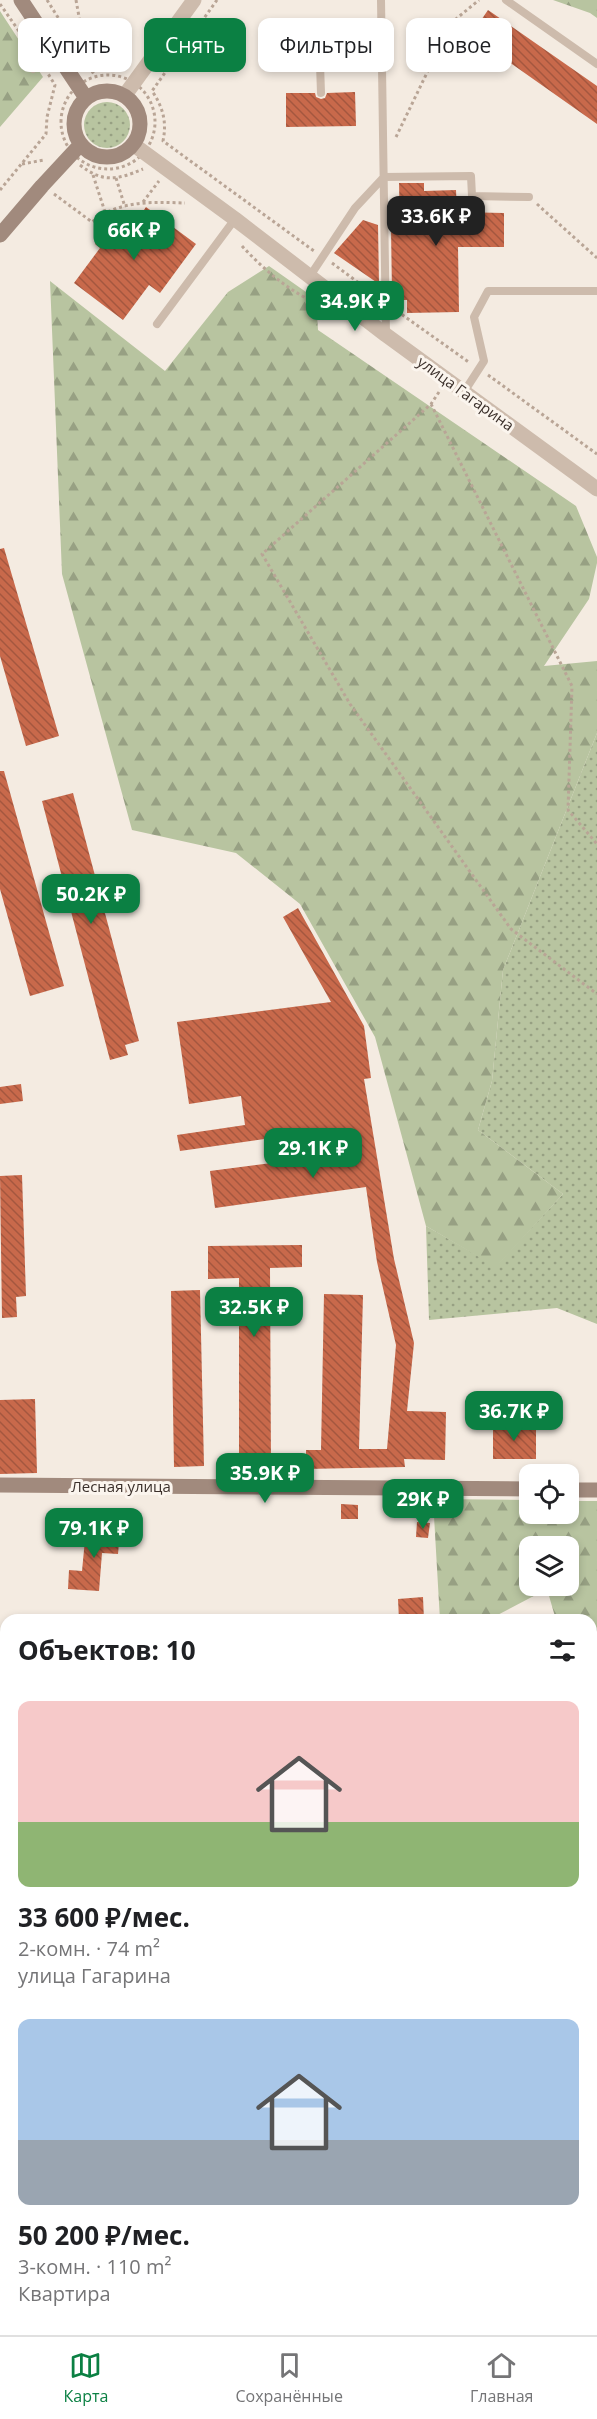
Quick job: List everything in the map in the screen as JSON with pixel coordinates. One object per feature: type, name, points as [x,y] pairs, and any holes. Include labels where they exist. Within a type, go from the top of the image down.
[{"type":"main road","points":[[21,0],[33,18]]},
{"type":"main road","points":[[0,235],[76,149],[75,116],[82,92],[69,72]]},
{"type":"main road","points":[[76,149],[108,158],[139,149],[141,124],[139,113],[125,95],[105,91],[82,92]]},
{"type":"main road","name":"Лесная улица","points":[[0,1485],[519,1489]]},
{"type":"main road","points":[[579,1490],[597,1490]]},
{"type":"street","points":[[125,95],[194,0]]},
{"type":"street","name":"улица Гагарина","points":[[139,149],[231,224],[310,276],[386,335],[597,489]]},
{"type":"lane","points":[[381,0],[381,18]]},
{"type":"lane","points":[[506,0],[597,64]]},
{"type":"lane","points":[[320,72],[321,93]]},
{"type":"lane","points":[[381,72],[386,335]]},
{"type":"lane","points":[[310,276],[355,208],[384,177],[471,176],[472,196],[529,196]]},
{"type":"lane","points":[[157,324],[231,224]]},
{"type":"lane","points":[[464,392],[484,361],[474,317],[488,291],[597,291]]},
{"type":"path","points":[[47,0],[95,76]]},
{"type":"path","points":[[76,0],[79,18]]},
{"type":"path","points":[[217,0],[152,91],[164,115],[166,128],[163,141],[597,454]]},
{"type":"path","points":[[393,142],[451,23],[478,0]]},
{"type":"path","points":[[0,4],[18,34]]},
{"type":"path","points":[[0,190],[46,134],[46,117],[55,85],[43,72]]},
{"type":"path","points":[[95,76],[122,77],[134,82],[145,93],[153,107],[155,123],[152,139],[139,149],[134,161],[122,167],[108,170],[94,168],[82,162],[76,149],[64,140],[61,126],[62,110],[68,96],[82,92],[95,76]]},
{"type":"path","points":[[105,212],[93,175],[116,178],[144,169]]},
{"type":"path","points":[[143,202],[160,180],[152,175]]},
{"type":"path","points":[[116,178],[124,207]]},
{"type":"path","points":[[50,191],[92,222],[105,212],[143,202],[192,203]]},
{"type":"path","points":[[529,196],[597,258]]},
{"type":"path","points":[[231,224],[259,264],[302,297],[322,306]]},
{"type":"path","points":[[447,380],[431,404],[262,554],[350,704],[511,929],[597,994]]},
{"type":"path","points":[[431,404],[572,686],[568,810],[597,844]]},
{"type":"green space","points":[[553,0],[597,0],[597,18],[590,13]]},
{"type":"green space","points":[[0,11],[18,39],[18,72],[40,72],[43,77],[0,127]]},
{"type":"green space","points":[[107,102],[116,103],[123,109],[129,116],[129,134],[123,141],[116,147],[107,148],[98,147],[91,141],[85,134],[84,125],[85,116],[91,109],[98,103]]},
{"type":"green space","points":[[269,266],[316,299],[318,330],[576,506],[597,557],[589,599],[544,666],[597,661],[597,733],[503,970],[492,1081],[478,1130],[563,1194],[496,1267],[426,1226],[375,1037],[300,904],[236,853],[132,830],[62,574],[50,281],[165,371],[228,292]]},
{"type":"green space","points":[[597,733],[597,1324],[557,1308],[429,1320],[426,1226],[496,1266],[563,1194],[478,1130],[492,1081],[503,970]]},
{"type":"green space","points":[[433,1499],[519,1500],[519,1524],[579,1524],[579,1501],[597,1501],[597,1614],[554,1614],[549,1596],[579,1596],[579,1536],[519,1536],[519,1596],[534,1596],[499,1614],[440,1614]]},
{"type":"building","points":[[488,10],[499,18],[483,18]]},
{"type":"building","points":[[512,27],[597,86],[597,124],[512,64]]},
{"type":"building","points":[[355,92],[356,126],[286,127],[286,93],[315,93],[316,97],[321,99],[325,98],[327,93]]},
{"type":"building","points":[[399,183],[424,183],[424,191],[456,190],[457,212],[504,213],[504,247],[458,247],[459,312],[407,313],[407,300],[392,293],[391,229],[400,231]]},
{"type":"building","points":[[146,207],[196,244],[160,293],[149,285],[123,320],[74,283],[100,248],[95,244],[112,220],[121,218],[132,227]]},
{"type":"building","points":[[363,220],[378,225],[379,284],[334,253]]},
{"type":"building","points":[[4,548],[59,736],[26,746],[0,656],[0,549]]},
{"type":"building","points":[[0,771],[4,771],[64,986],[30,996],[0,889]]},
{"type":"building","points":[[73,793],[139,1041],[125,1045],[128,1055],[110,1060],[42,801]]},
{"type":"building","points":[[298,908],[364,1026],[371,1078],[364,1079],[394,1259],[414,1343],[407,1411],[446,1412],[445,1460],[404,1459],[405,1467],[306,1469],[306,1450],[321,1450],[324,1294],[363,1295],[359,1449],[387,1449],[396,1345],[377,1262],[366,1187],[215,1208],[210,1171],[303,1159],[299,1134],[180,1151],[177,1135],[245,1125],[241,1096],[189,1104],[177,1022],[331,1002],[283,917]]},
{"type":"building","points":[[21,1084],[23,1101],[0,1104],[0,1087]]},
{"type":"building","points":[[22,1175],[26,1296],[16,1297],[17,1317],[2,1318],[0,1176]]},
{"type":"building","points":[[302,1245],[302,1267],[270,1268],[271,1467],[239,1467],[239,1278],[208,1279],[208,1246]]},
{"type":"building","points":[[200,1290],[204,1466],[174,1467],[171,1291]]},
{"type":"building","points":[[35,1399],[37,1473],[0,1474],[0,1400]]},
{"type":"building","points":[[493,1426],[536,1426],[536,1459],[493,1459]]},
{"type":"building","points":[[341,1504],[358,1505],[358,1519],[341,1519]]},
{"type":"building","points":[[417,1522],[430,1523],[428,1538],[416,1537]]},
{"type":"building","points":[[86,1529],[120,1532],[118,1554],[102,1553],[99,1591],[68,1589],[69,1570],[82,1571]]},
{"type":"building","points":[[423,1597],[424,1614],[399,1614],[398,1599]]}]
